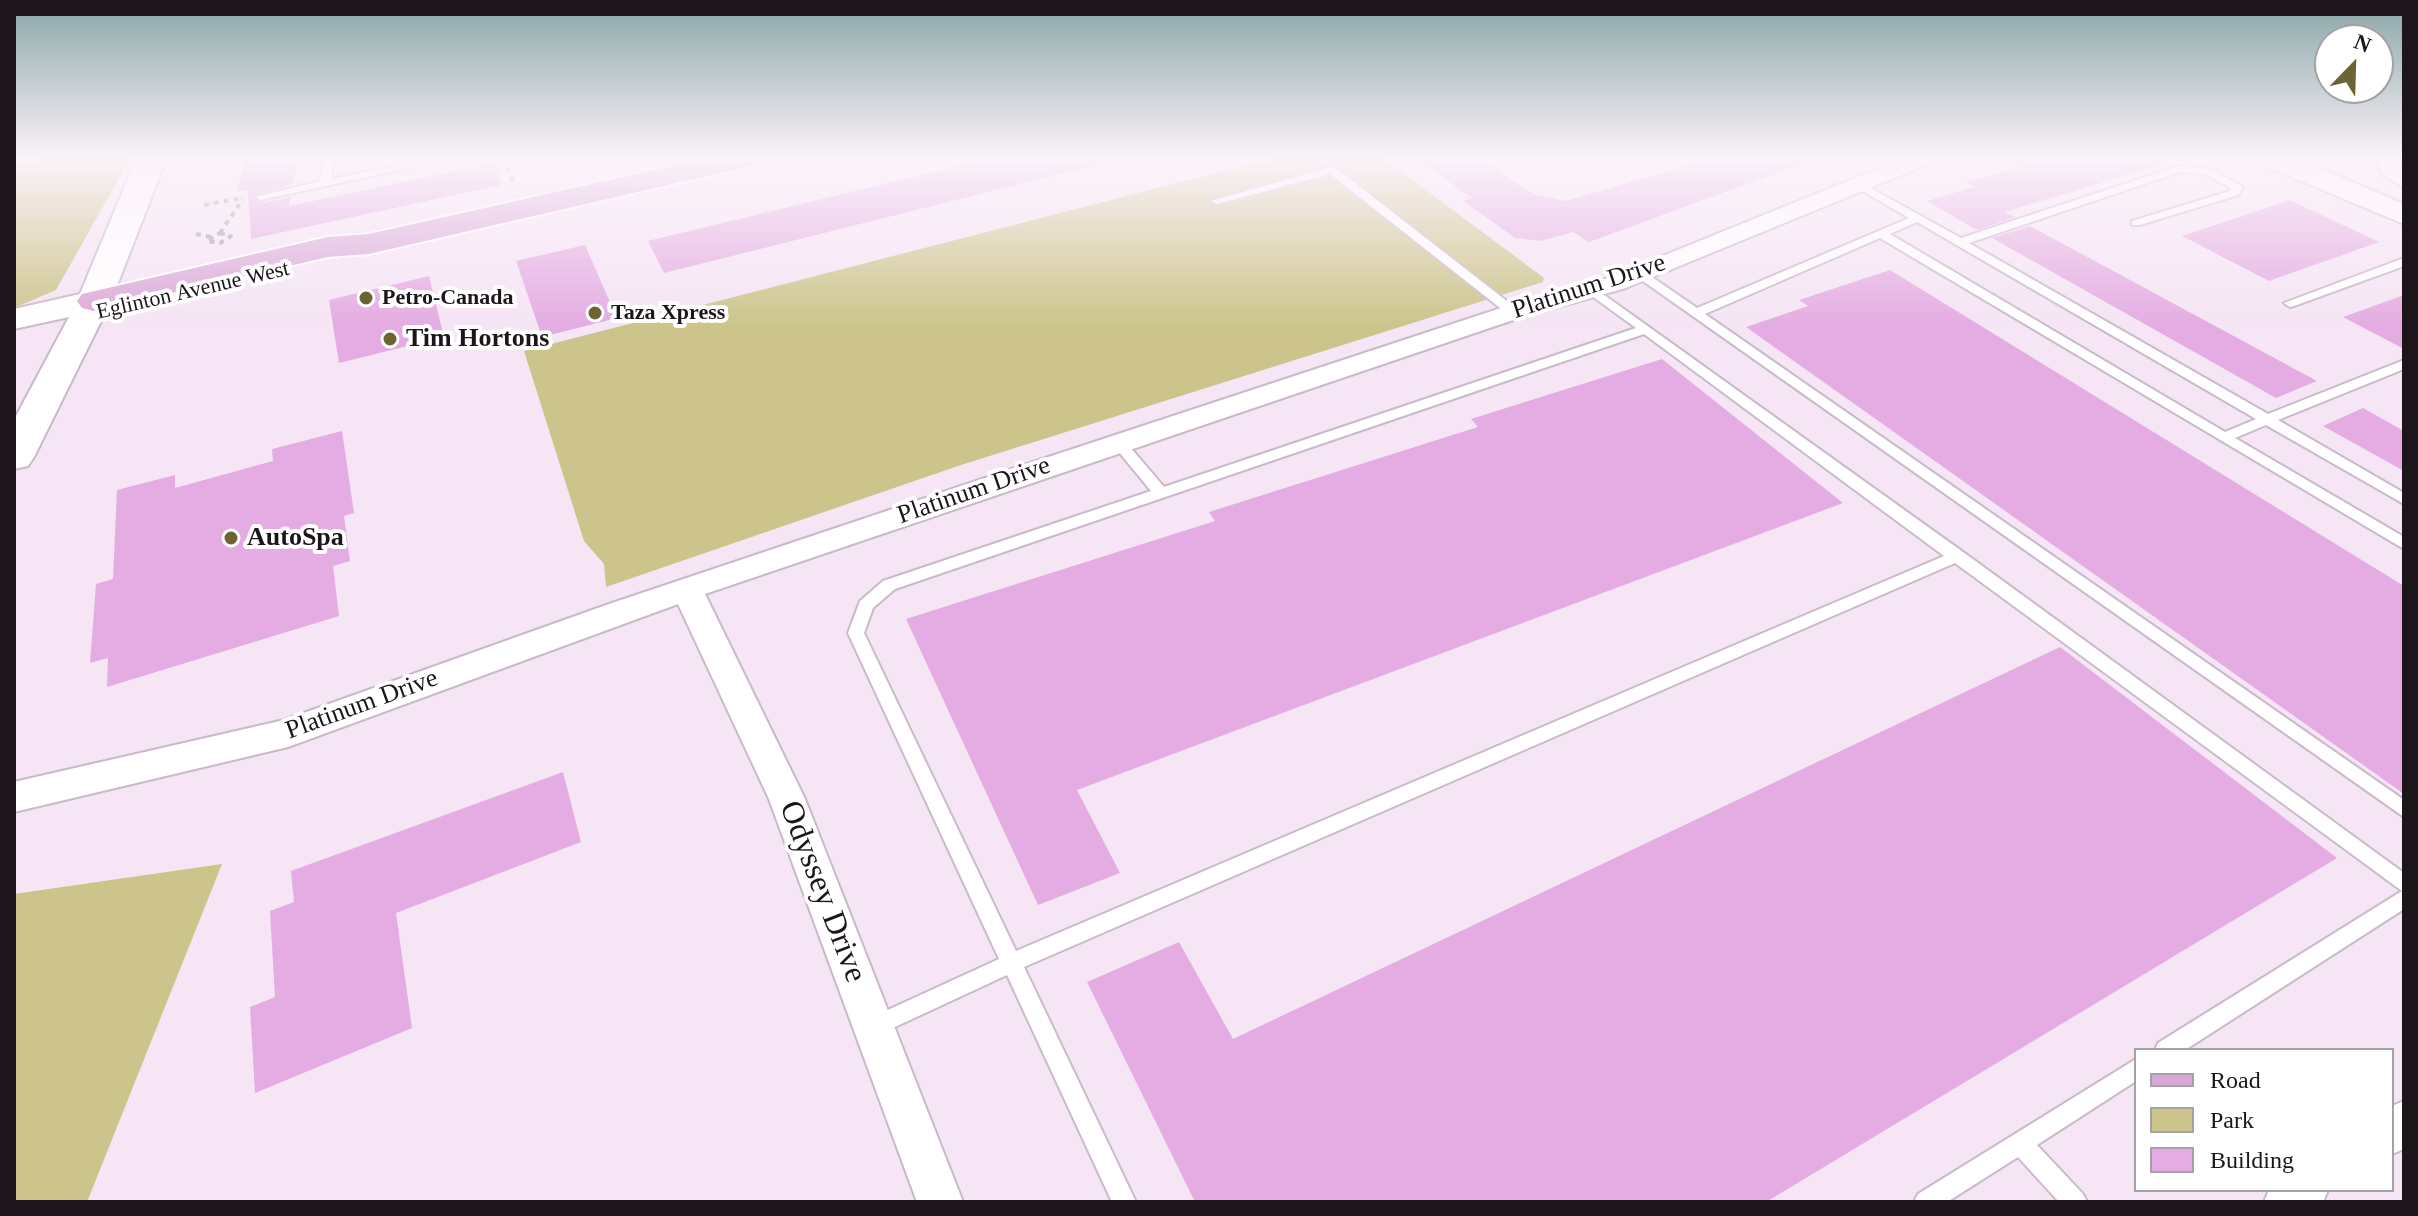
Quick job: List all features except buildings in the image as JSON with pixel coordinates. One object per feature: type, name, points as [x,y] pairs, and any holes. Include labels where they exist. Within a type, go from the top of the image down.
[{"type":"main road","points":[[14,457],[90,308],[129,214]]},
{"type":"main road","name":"Eglinton Avenue West","points":[[14,319],[90,308],[325,261],[369,244],[501,214]]},
{"type":"main road","name":"Eglinton Avenue West","points":[[14,329],[90,308]]},
{"type":"street","name":"Platinum Drive","points":[[14,797],[288,733],[687,589],[1513,312],[1593,291],[1786,214]]},
{"type":"street","name":"Odyssey Drive","points":[[687,589],[787,799],[940,1202]]},
{"type":"lane","points":[[1388,214],[1513,312]]},
{"type":"lane","points":[[1910,214],[2404,499]]},
{"type":"lane","points":[[1960,242],[2045,214]]},
{"type":"lane","points":[[2136,223],[2166,214]]},
{"type":"lane","points":[[1696,313],[1918,218]]},
{"type":"lane","points":[[1881,234],[2227,436],[2404,544]]},
{"type":"lane","points":[[2290,303],[2404,262]]},
{"type":"lane","points":[[1639,274],[2404,810]]},
{"type":"lane","points":[[1593,291],[2404,884]]},
{"type":"lane","points":[[1124,1202],[856,633],[866,605],[889,585],[1646,329]]},
{"type":"lane","points":[[2227,436],[2404,364]]},
{"type":"lane","points":[[1119,443],[1161,493]]},
{"type":"lane","points":[[875,1026],[1011,963],[1958,556]]},
{"type":"lane","points":[[2169,1048],[2404,899]]},
{"type":"lane","points":[[1926,1202],[2134,1070]]},
{"type":"lane","points":[[2020,1143],[2075,1202]]},
{"type":"path","points":[[220,233],[231,236],[220,243],[207,241],[220,233],[233,214]]},
{"type":"path","points":[[196,234],[211,237]]},
{"type":"green space","points":[[14,214],[99,214],[56,290],[14,308]]},
{"type":"green space","points":[[1057,214],[1458,214],[1544,278],[1543,282],[961,465],[606,587],[604,564],[584,541],[524,351]]},
{"type":"green space","points":[[222,864],[87,1202],[14,1202],[14,894]]},
{"type":"place","name":"Petro-Canada","points":[[366,298]]},
{"type":"place","name":"Taza Xpress","points":[[595,313]]},
{"type":"place","name":"Tim Hortons","points":[[390,339]]},
{"type":"place","name":"AutoSpa","points":[[231,538]]}]
